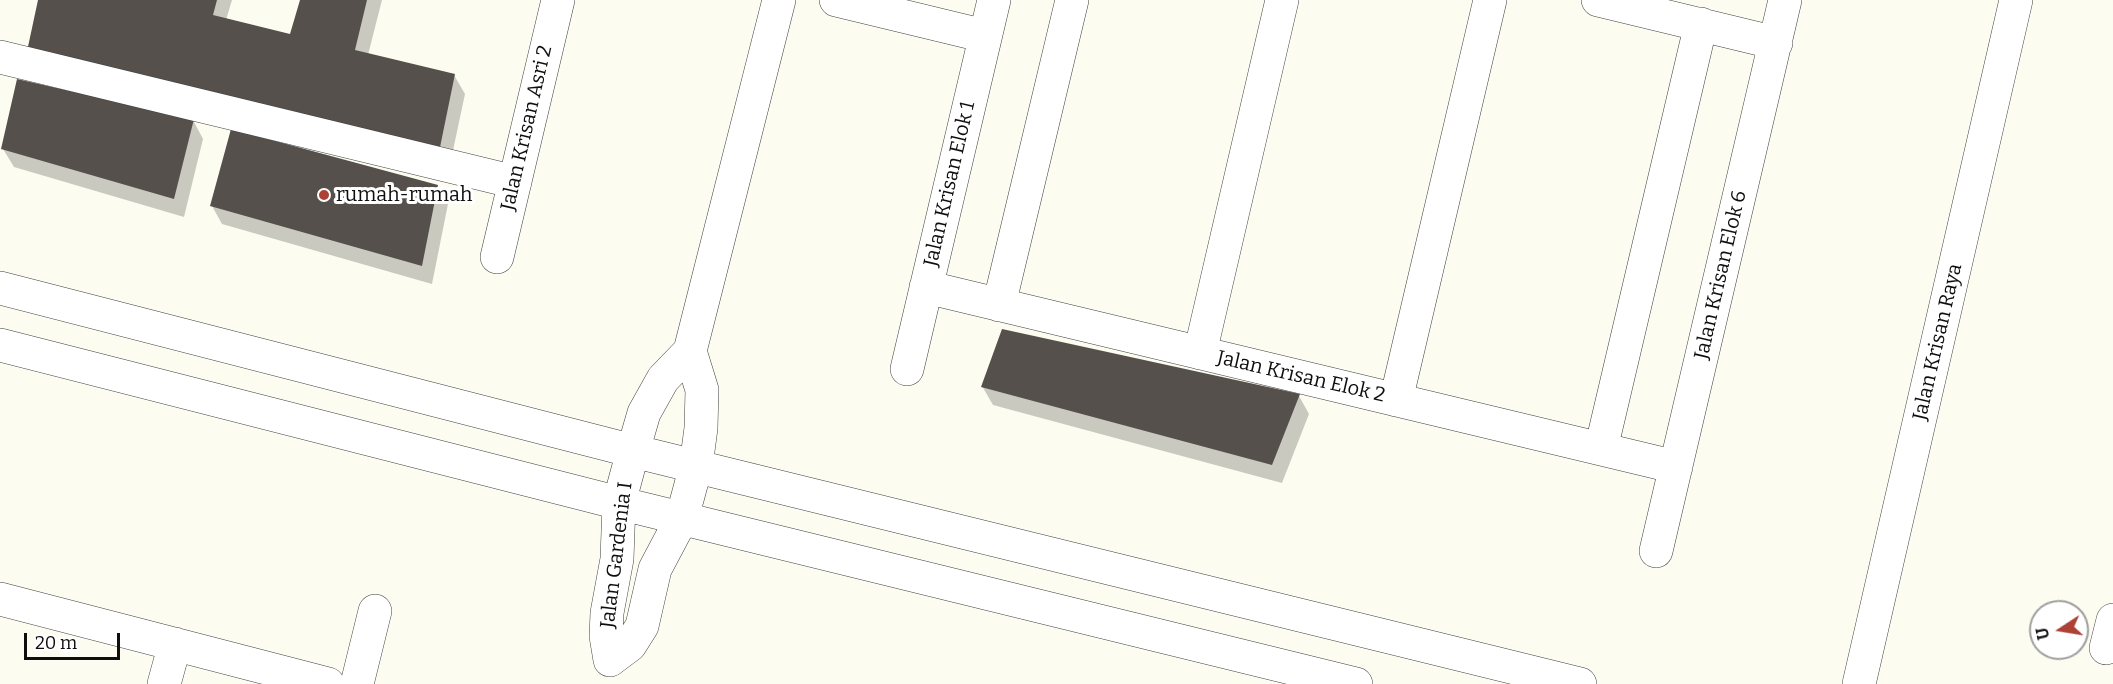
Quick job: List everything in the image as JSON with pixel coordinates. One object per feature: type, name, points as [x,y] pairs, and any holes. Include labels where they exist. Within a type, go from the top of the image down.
[{"type":"street","name":"Jalan Krisan Asri 2","points":[[497,257],[558,0]]},
{"type":"street","points":[[690,351],[779,0]]},
{"type":"street","points":[[836,0],[986,36]]},
{"type":"street","name":"Jalan Krisan Elok 1","points":[[907,369],[994,0]]},
{"type":"street","points":[[999,305],[1072,0]]},
{"type":"street","points":[[1200,353],[1282,0]]},
{"type":"street","points":[[1396,400],[1490,0]]},
{"type":"street","points":[[1598,0],[1776,42]]},
{"type":"street","name":"Jalan Krisan Elok 6","points":[[1656,551],[1785,0]]},
{"type":"street","name":"Jalan Krisan Raya","points":[[1859,684],[2016,0]]},
{"type":"street","points":[[1601,449],[1701,24]]},
{"type":"street","points":[[0,57],[515,182]]},
{"type":"street","name":"Jalan Krisan Elok 2","points":[[926,287],[1676,467]]},
{"type":"street","points":[[0,288],[633,451],[1580,684]]},
{"type":"street","points":[[0,345],[620,503],[1356,684]]},
{"type":"street","name":"Jalan Gardenia I","points":[[690,351],[702,390],[701,428],[696,466],[682,518],[656,569],[642,626],[630,645],[607,672],[607,613],[617,559],[620,503],[633,451],[644,413],[663,379],[690,351]]},
{"type":"street","points":[[617,559],[656,569]]},
{"type":"street","points":[[0,601],[328,684]]},
{"type":"street","points":[[357,684],[375,611]]},
{"type":"street","points":[[164,684],[174,644]]},
{"type":"building","points":[[38,0],[217,0],[213,15],[290,34],[300,0],[367,0],[355,50],[455,74],[438,157],[26,56]]},
{"type":"building","points":[[17,79],[194,119],[174,199],[1,149]]},
{"type":"building","name":"rumah-rumah","points":[[231,129],[438,185],[422,266],[210,206]]},
{"type":"building","points":[[1002,329],[1300,394],[1272,465],[981,387]]},
{"type":"place","name":"rumah-rumah","points":[[324,195]]}]
